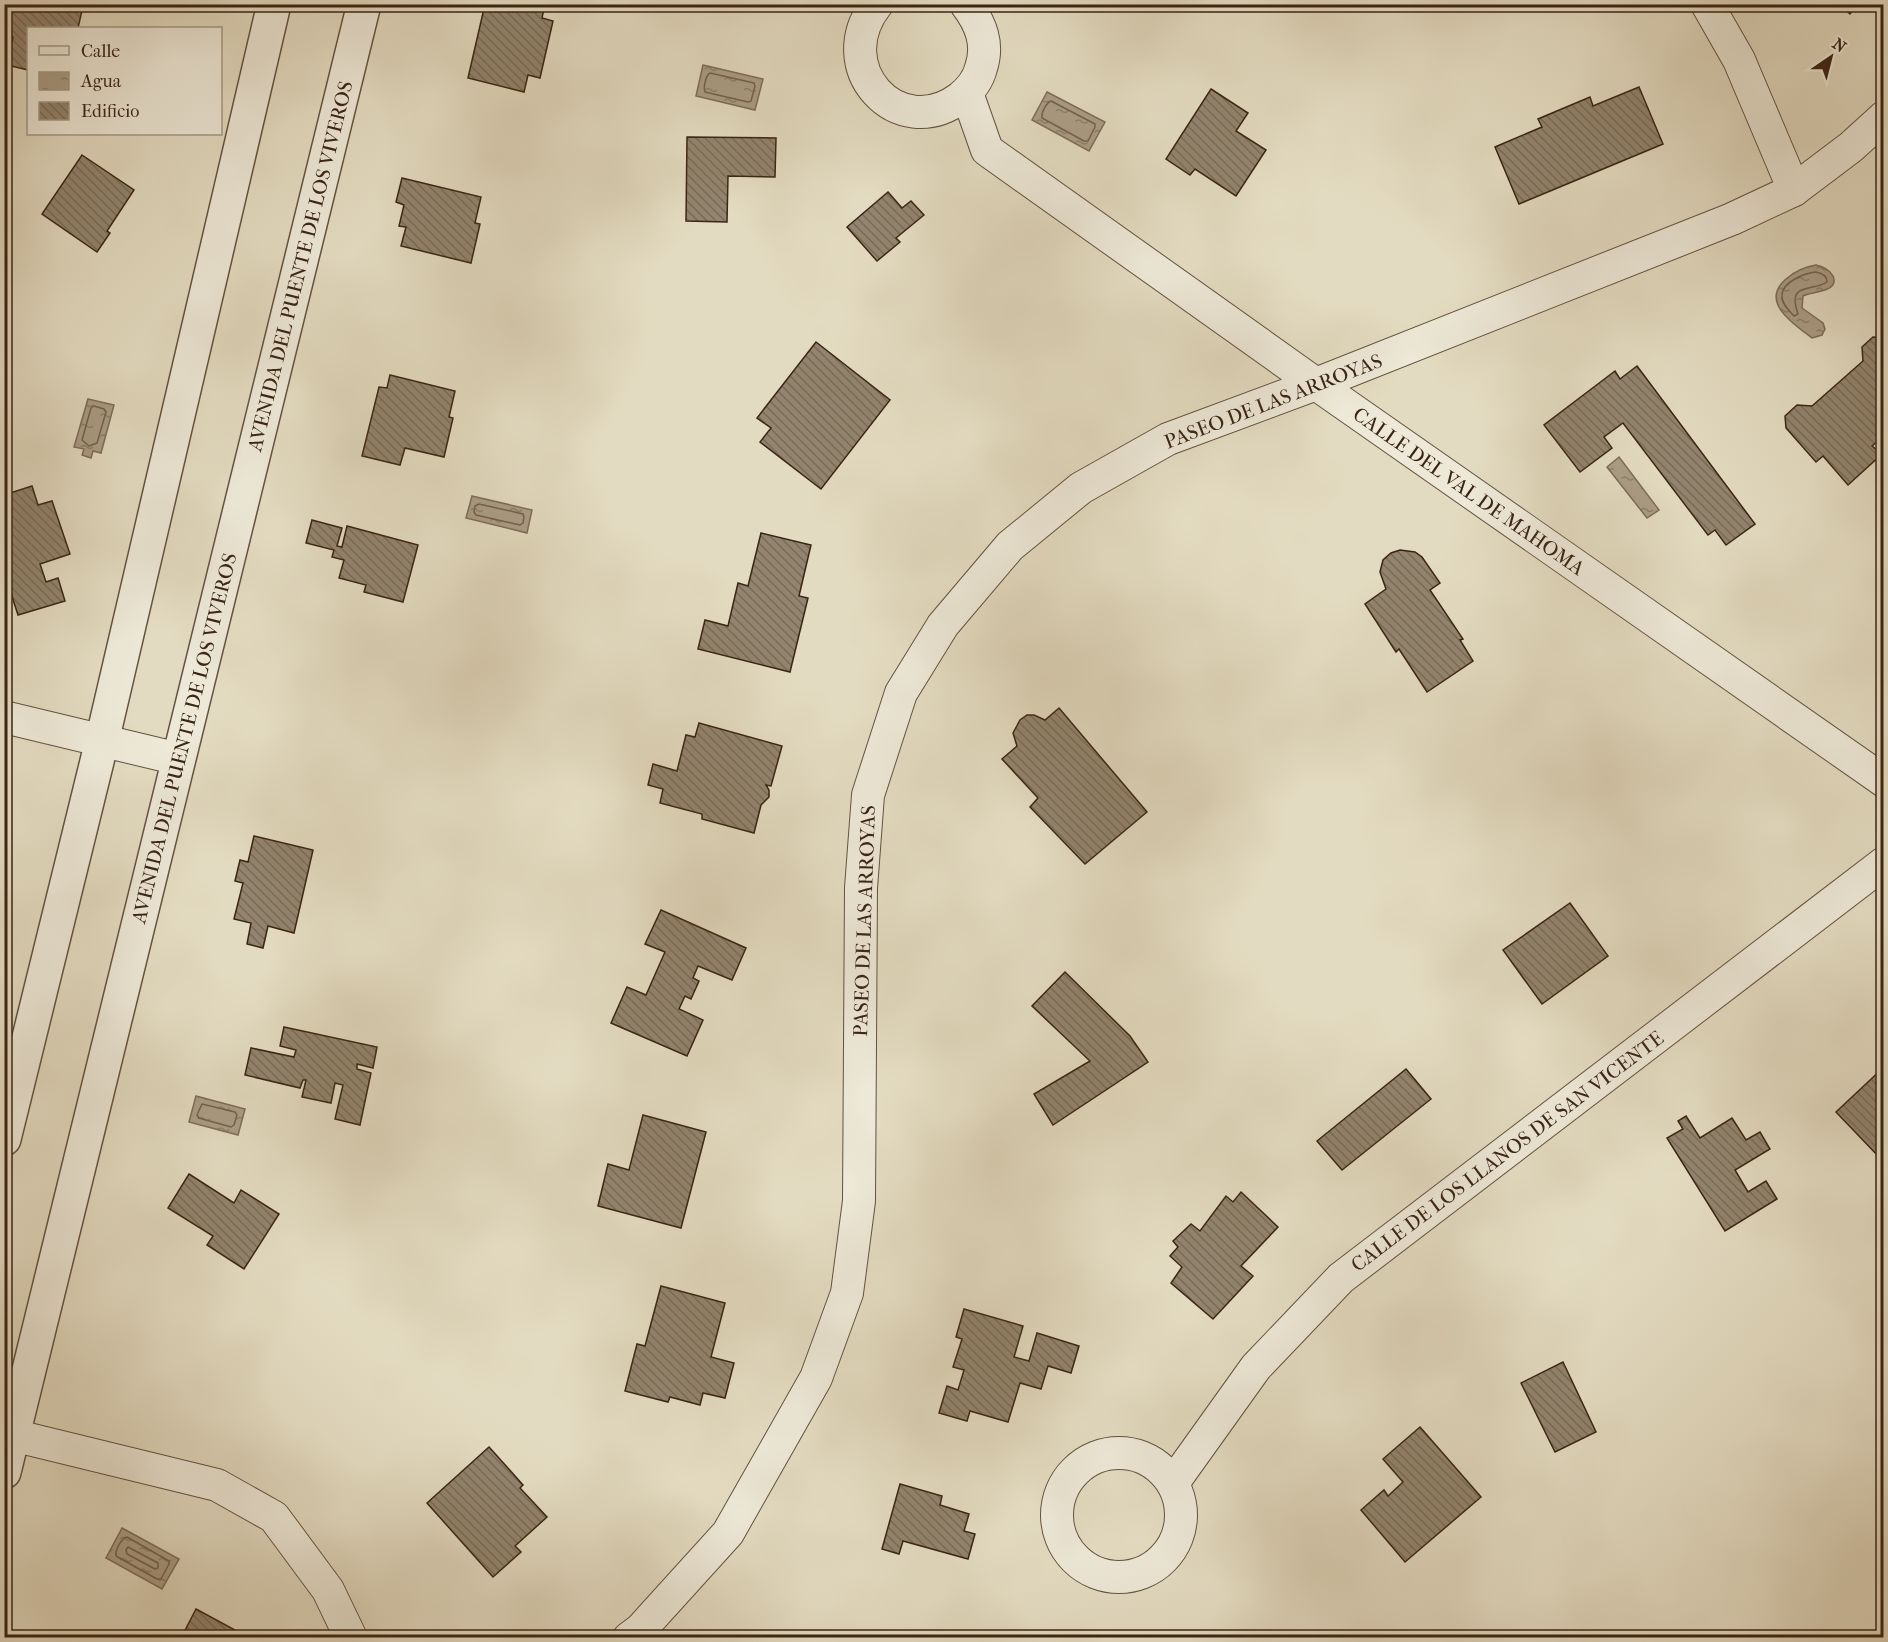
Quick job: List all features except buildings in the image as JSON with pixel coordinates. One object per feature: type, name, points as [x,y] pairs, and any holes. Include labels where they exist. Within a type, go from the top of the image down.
[{"type":"street","points":[[4,1138],[102,741],[274,4]]},
{"type":"street","name":"AVENIDA DEL PUENTE DE LOS VIVEROS","points":[[4,1472],[9,1434],[179,759],[364,4]]},
{"type":"street","points":[[877,4],[864,24],[859,45],[861,66],[871,86],[887,101],[907,110],[929,111],[950,106],[968,93],[979,76],[985,58],[984,38],[978,20],[966,4]]},
{"type":"street","points":[[1707,4],[1739,60],[1794,190]]},
{"type":"street","name":"CALLE DEL VAL DE MAHOMA","points":[[968,93],[987,150],[1884,781]]},
{"type":"street","name":"PASEO DE LAS ARROYAS","points":[[629,1638],[641,1629],[729,1533],[816,1378],[846,1293],[859,1200],[861,888],[868,795],[901,693],[943,625],[1010,546],[1081,488],[1168,439],[1317,384],[1732,219],[1794,190],[1851,147],[1884,117]]},
{"type":"street","points":[[4,717],[179,759]]},
{"type":"street","name":"CALLE DE LOS LLANOS DE SAN VICENTE","points":[[1173,1483],[1256,1368],[1341,1278],[1884,863]]},
{"type":"street","points":[[9,1434],[217,1485],[274,1516],[328,1590],[351,1638]]},
{"type":"water","points":[[703,65],[763,79],[755,110],[696,96]]},
{"type":"water","points":[[1047,92],[1105,122],[1089,151],[1032,120]]},
{"type":"water","points":[[1816,265],[1830,272],[1834,282],[1829,288],[1803,296],[1802,308],[1823,323],[1825,329],[1822,335],[1812,338],[1782,312],[1776,296],[1779,288],[1789,276]]},
{"type":"water","points":[[88,399],[114,405],[101,453],[93,451],[91,458],[82,455],[84,449],[74,447]]},
{"type":"water","points":[[1619,457],[1659,510],[1647,518],[1607,467]]},
{"type":"water","points":[[472,496],[532,510],[527,533],[466,518]]},
{"type":"water","points":[[196,1096],[245,1109],[238,1135],[189,1122]]},
{"type":"water","points":[[122,1528],[179,1559],[162,1589],[106,1558]]}]
